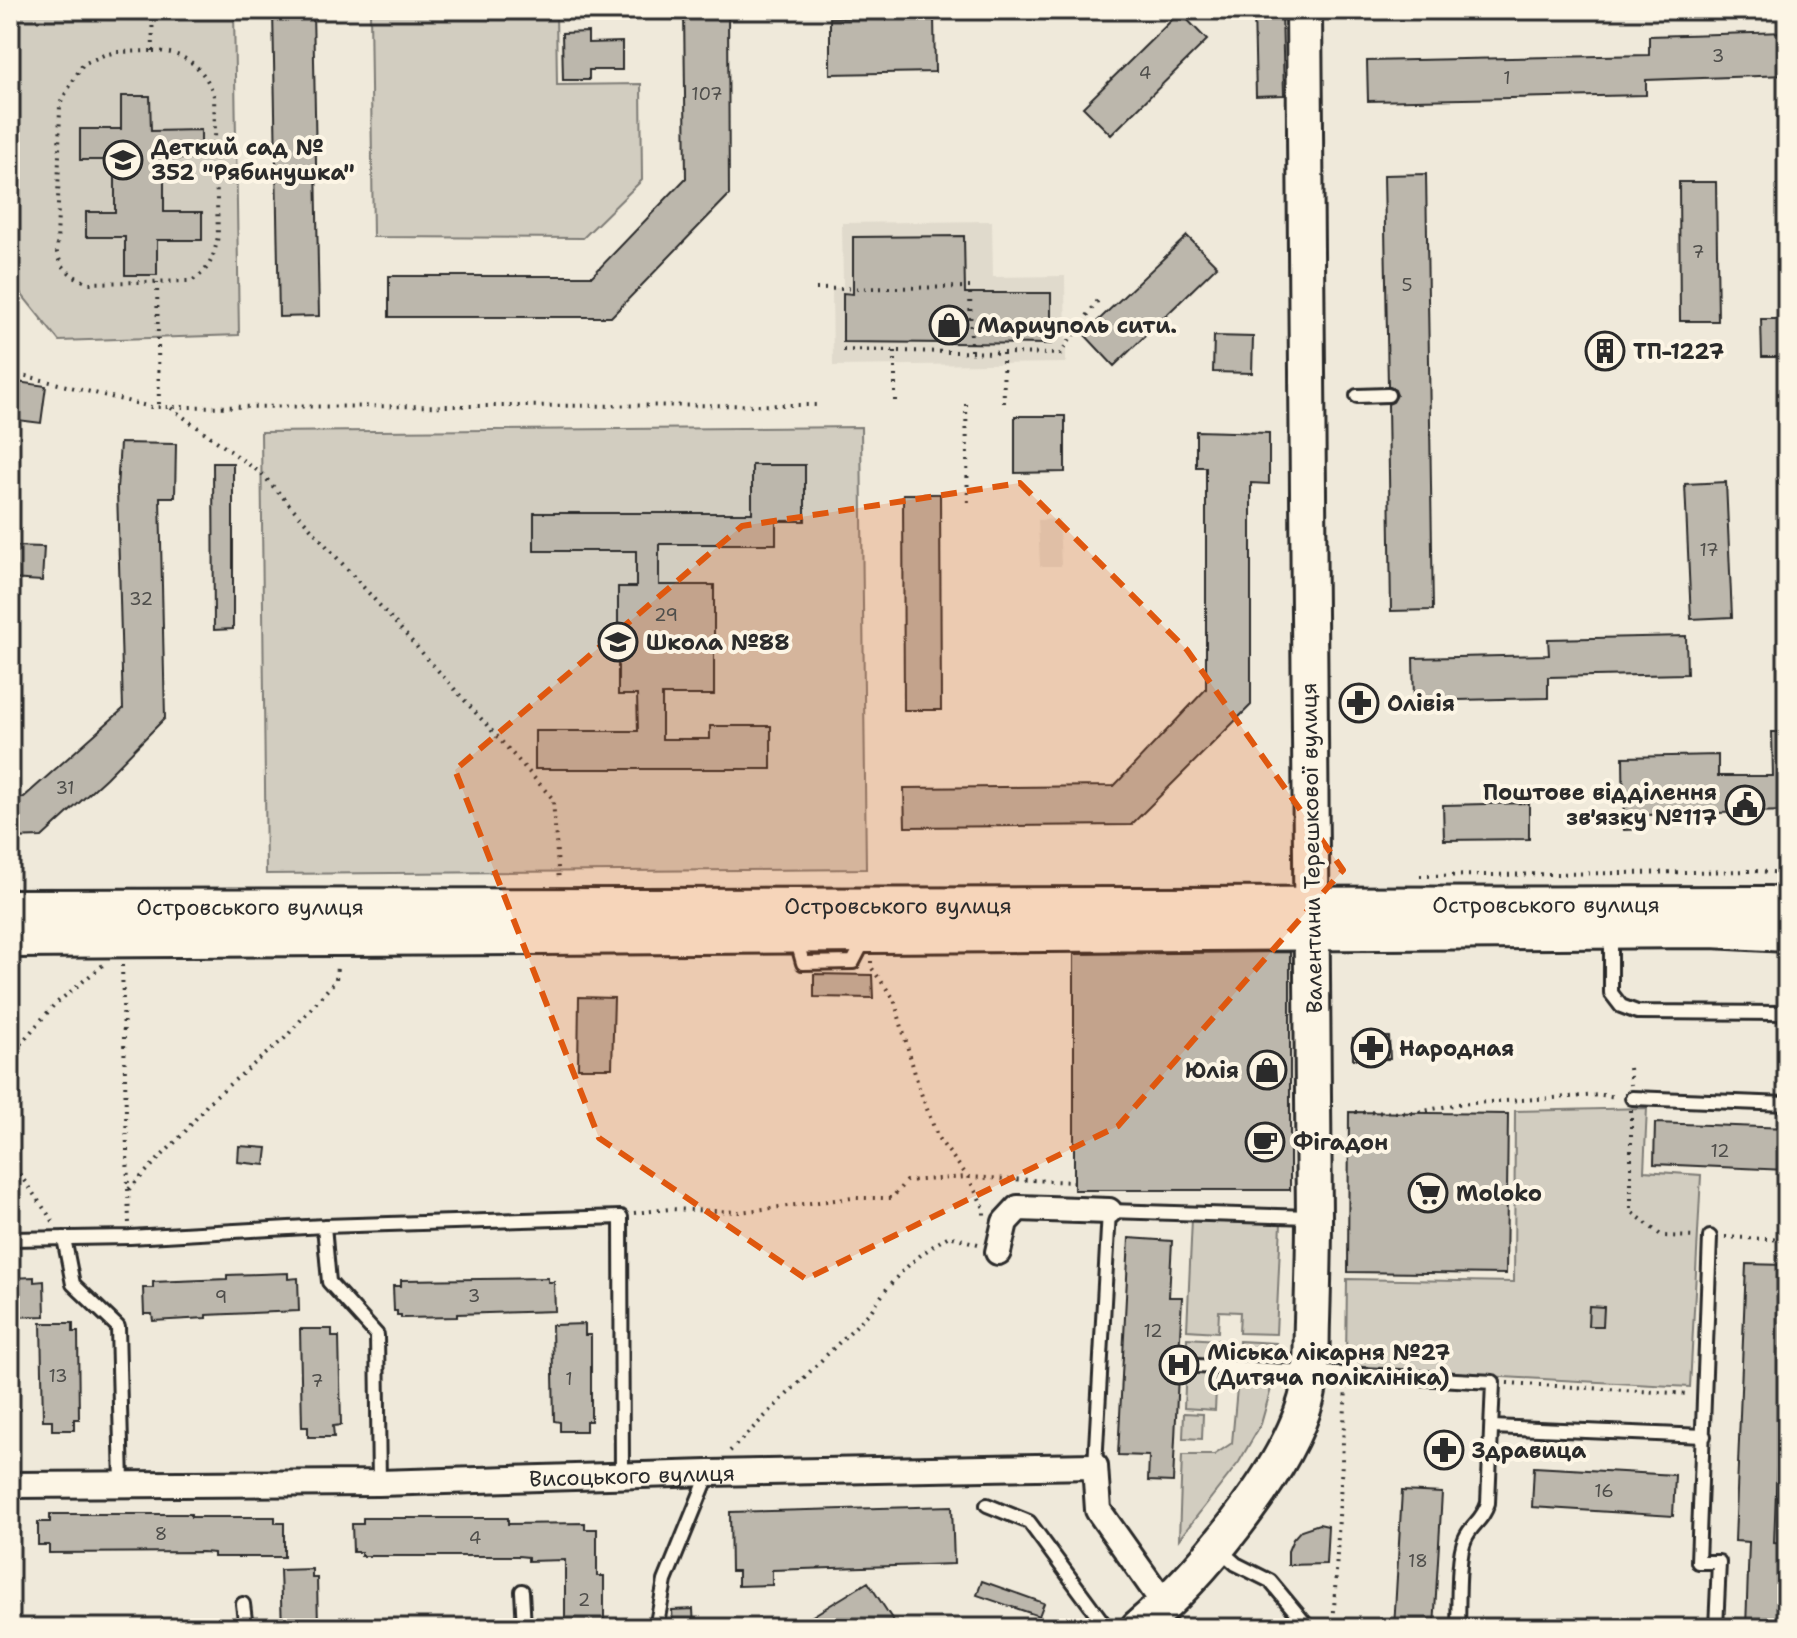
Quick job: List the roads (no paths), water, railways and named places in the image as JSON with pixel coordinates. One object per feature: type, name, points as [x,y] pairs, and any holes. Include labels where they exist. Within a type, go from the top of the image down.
[{"type":"street","name":"Валентини Терешкової вулиця","points":[[1138,1628],[1165,1605],[1217,1547],[1262,1485],[1294,1433],[1306,1399],[1311,1372],[1314,1217],[1304,10]]},
{"type":"street","name":"Островського вулиця","points":[[10,940],[120,946],[338,938],[870,935],[1770,904],[1787,907]]},
{"type":"street","name":"Островського вулиця","points":[[10,907],[561,906],[1312,919],[1610,931],[1711,930],[1787,934]]},
{"type":"street","points":[[998,1252],[1005,1222],[1018,1208],[1109,1211]]},
{"type":"street","points":[[1095,1466],[1098,1510],[1165,1605]]},
{"type":"street","name":"Висоцького вулиця","points":[[11,1483],[379,1483],[1095,1466]]},
{"type":"lane","points":[[1357,396],[1388,395]]},
{"type":"lane","points":[[1610,931],[1611,993],[1621,1006],[1637,1012],[1787,1013]]},
{"type":"lane","points":[[1632,1098],[1787,1104]]},
{"type":"lane","points":[[1095,1466],[1109,1211],[1314,1217]]},
{"type":"lane","points":[[10,1239],[621,1217],[622,1477]]},
{"type":"lane","points":[[324,1226],[329,1282],[377,1335],[379,1483]]},
{"type":"lane","points":[[1710,1237],[1698,1562],[1719,1562],[1716,1628]]},
{"type":"lane","points":[[64,1238],[73,1284],[118,1327],[122,1484]]},
{"type":"lane","points":[[1179,1365],[1493,1382],[1488,1503],[1483,1519],[1471,1528],[1463,1543],[1458,1628]]},
{"type":"lane","points":[[1492,1427],[1704,1436]]},
{"type":"lane","points":[[656,1628],[665,1581],[709,1473]]},
{"type":"lane","points":[[987,1505],[1029,1522],[1107,1628]]},
{"type":"lane","points":[[1217,1547],[1236,1564],[1270,1581],[1309,1628]]},
{"type":"lane","points":[[522,1591],[524,1628]]},
{"type":"lane","points":[[243,1604],[246,1628]]},
{"type":"place","name":"Деткий сад № 352 \"Рябинушка\"","points":[[123,160]]},
{"type":"place","name":"Мариуполь сити.","points":[[949,325]]},
{"type":"place","name":"ТП-1227","points":[[1605,351]]},
{"type":"place","name":"Школа №88","points":[[618,642]]},
{"type":"place","name":"Олівія","points":[[1359,703]]},
{"type":"place","name":"Поштове відділення зв'язку №117","points":[[1745,805]]},
{"type":"place","name":"Народная","points":[[1371,1048]]},
{"type":"place","name":"Юлія","points":[[1267,1070]]},
{"type":"place","name":"Фігадон","points":[[1265,1142]]},
{"type":"place","name":"Moloko","points":[[1428,1193]]},
{"type":"place","name":"Міська лікарня №27 (Дитяча поліклініка)","points":[[1179,1365]]},
{"type":"place","name":"Здравица","points":[[1444,1450]]}]
